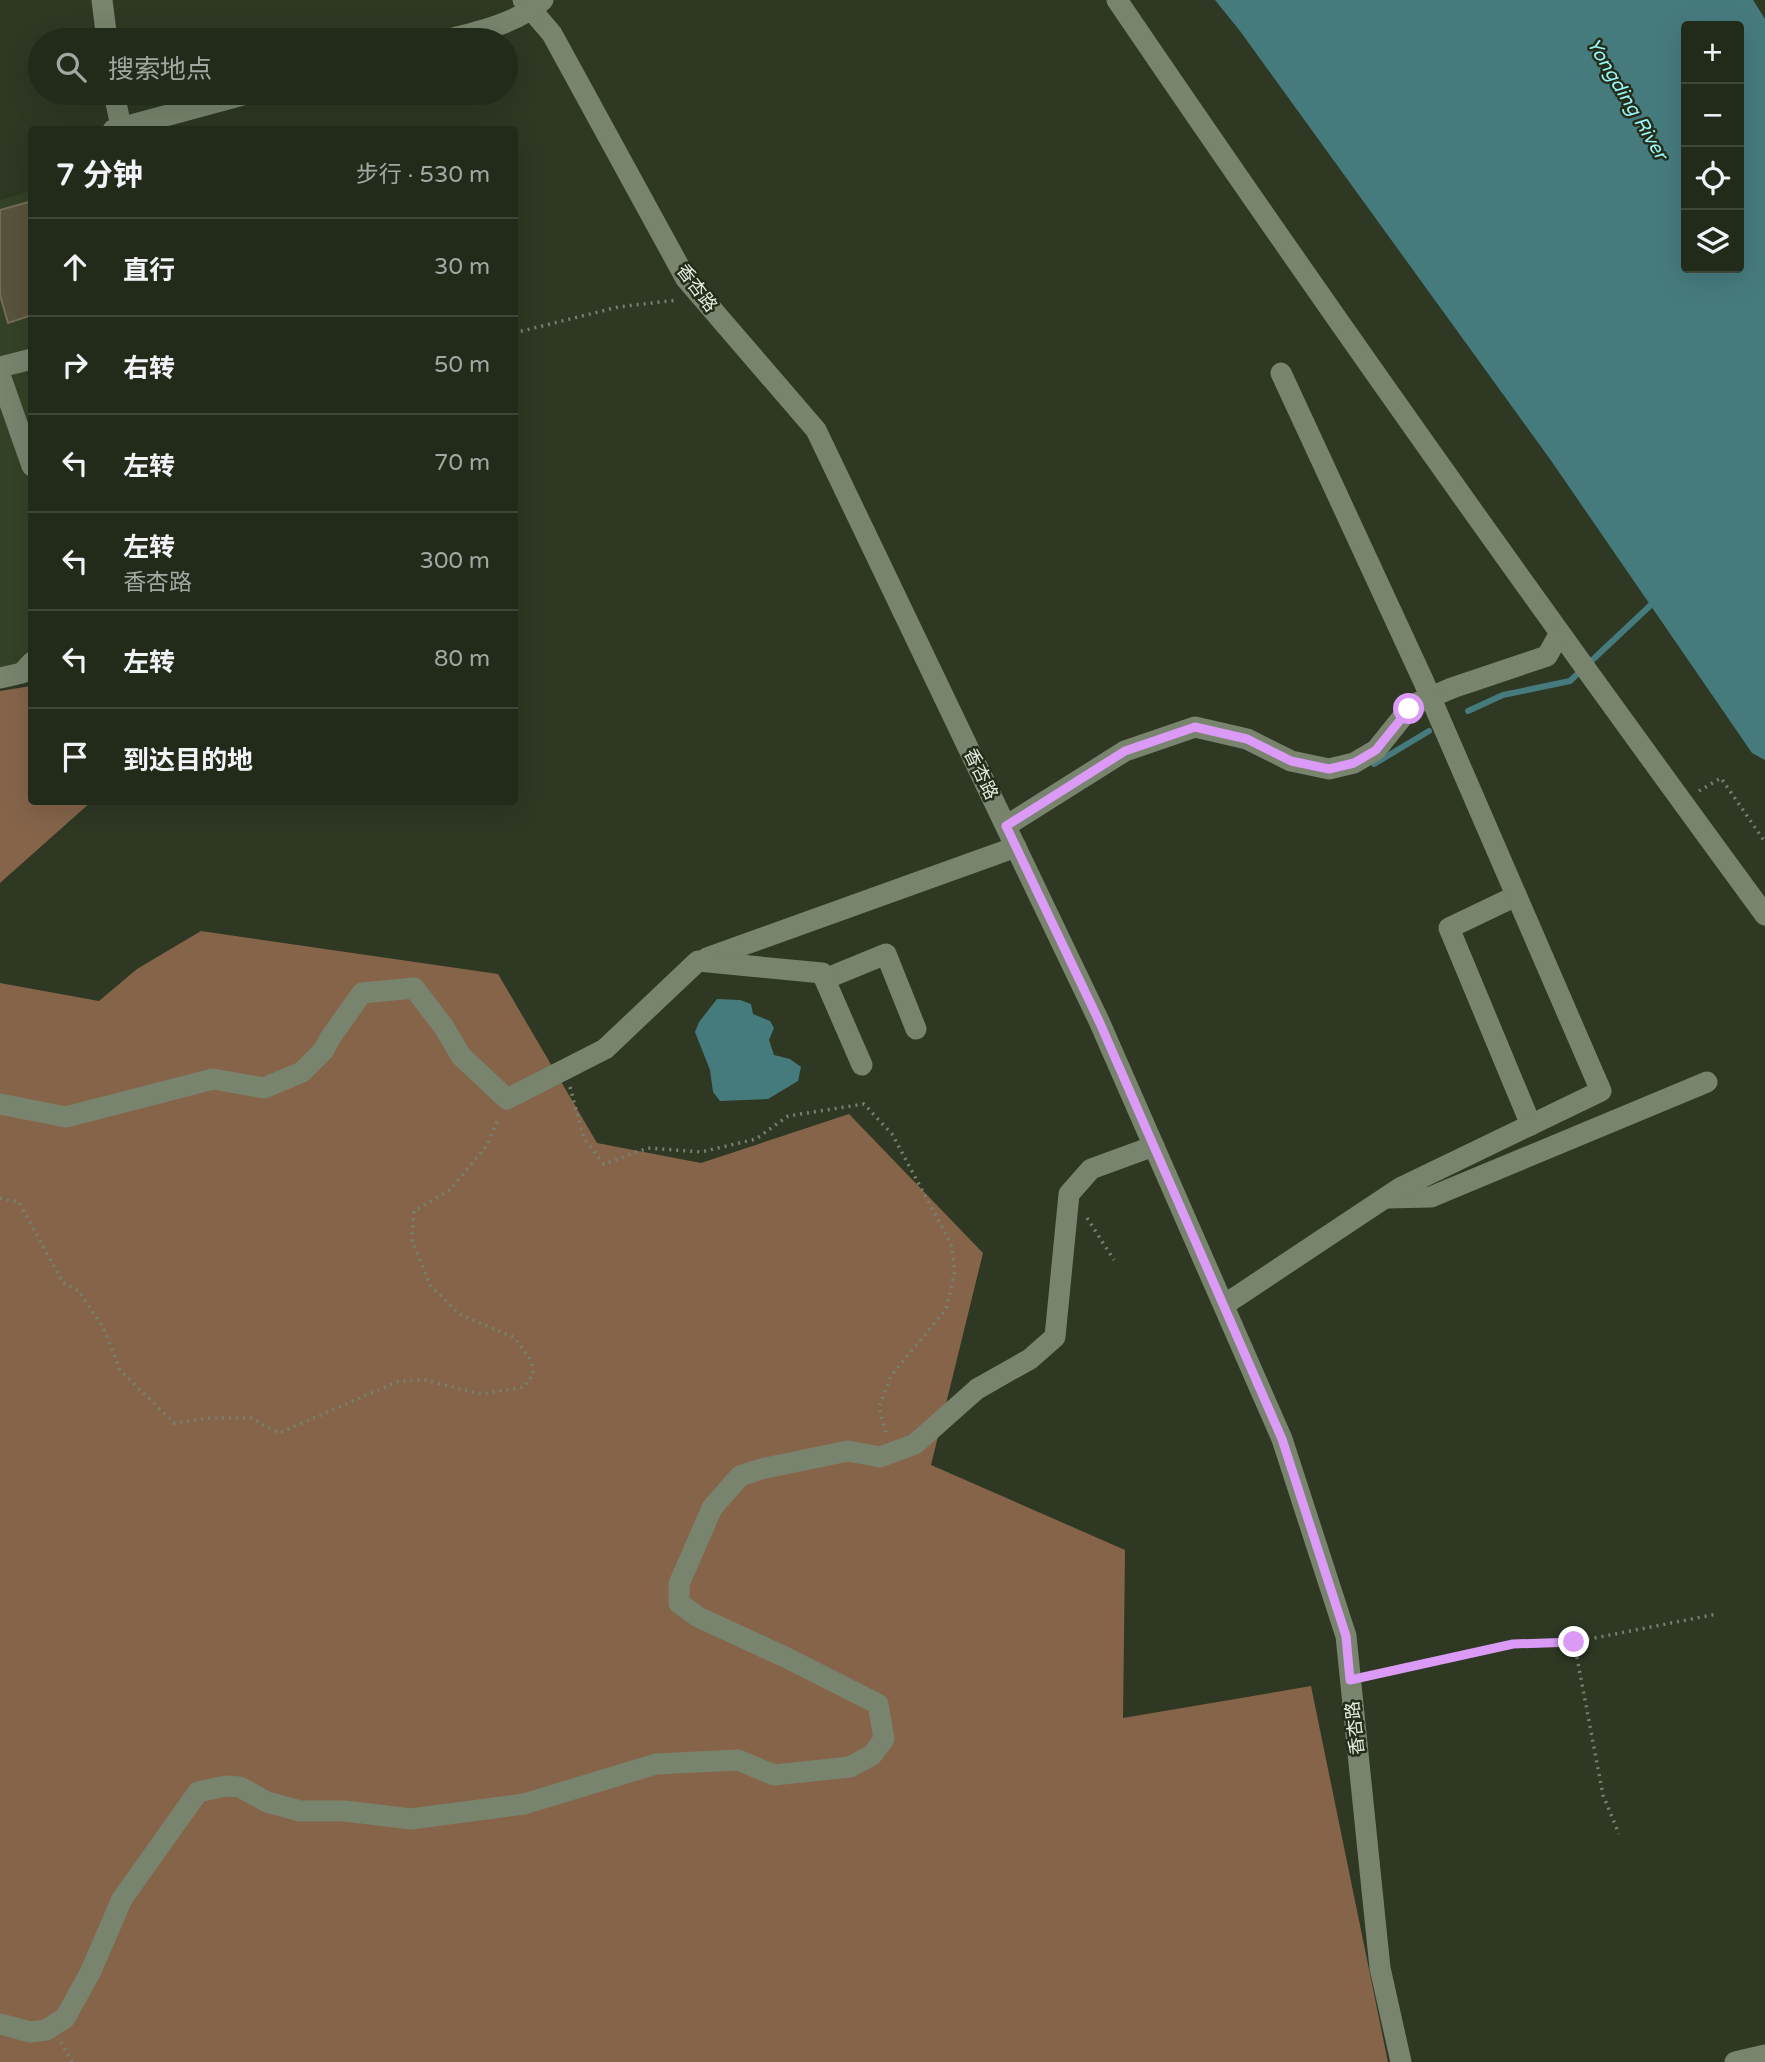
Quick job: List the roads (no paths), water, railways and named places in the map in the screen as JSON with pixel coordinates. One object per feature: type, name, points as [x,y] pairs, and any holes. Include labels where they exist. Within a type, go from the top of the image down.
[{"type":"street","points":[[102,0],[106,28]]},
{"type":"street","points":[[1117,0],[1196,117],[1592,680],[1765,915]]},
{"type":"street","points":[[487,28],[533,3]]},
{"type":"street","name":"香杏路","points":[[533,3],[686,279],[816,430],[1099,1021],[1282,1439],[1346,1636],[1380,1968],[1401,2062]]},
{"type":"street","points":[[115,105],[117,126]]},
{"type":"street","points":[[125,126],[204,105]]},
{"type":"street","points":[[0,367],[28,360]]},
{"type":"street","points":[[1224,1305],[1400,1188],[1601,1091],[1423,680],[1281,373]]},
{"type":"street","points":[[0,375],[6,410],[28,457]]},
{"type":"street","points":[[1006,826],[1125,751],[1195,727],[1247,739],[1291,761],[1329,769],[1354,763],[1376,750],[1417,703],[1452,688],[1547,656],[1560,633]]},
{"type":"street","points":[[0,678],[22,673],[28,666]]},
{"type":"street","points":[[0,1104],[66,1117],[212,1079],[264,1088],[302,1072],[324,1050],[362,993],[414,988],[444,1027],[461,1056],[507,1098],[605,1049],[698,961],[1016,847]]},
{"type":"street","points":[[1516,896],[1448,928],[1531,1125]]},
{"type":"street","points":[[825,979],[886,954],[916,1029]]},
{"type":"street","points":[[698,961],[822,972],[862,1065]]},
{"type":"street","points":[[1386,1198],[1431,1197],[1707,1082]]},
{"type":"street","points":[[0,2024],[30,2032],[46,2030],[65,2018],[90,1973],[122,1899],[198,1792],[226,1786],[240,1787],[267,1802],[300,1811],[345,1811],[411,1819],[524,1804],[656,1764],[738,1760],[774,1775],[850,1768],[872,1755],[884,1740],[878,1704],[698,1617],[679,1603],[679,1584],[712,1508],[740,1476],[761,1469],[848,1451],[880,1457],[915,1444],[977,1389],[1030,1359],[1055,1337],[1069,1194],[1091,1169],[1154,1146]]},
{"type":"street","points":[[1735,2062],[1765,2055]]},
{"type":"water","name":"Yongding River","points":[[1215,0],[1753,0],[1765,19],[1765,760],[1752,753],[1552,462]]},
{"type":"water","points":[[717,999],[740,1000],[751,1004],[753,1014],[770,1021],[774,1028],[769,1040],[774,1055],[790,1059],[801,1067],[798,1081],[768,1099],[720,1101],[713,1092],[710,1070],[695,1032],[699,1022]]},
{"type":"waterway","points":[[1468,711],[1503,695],[1570,681],[1654,602]]},
{"type":"waterway","points":[[1374,764],[1429,731]]}]
